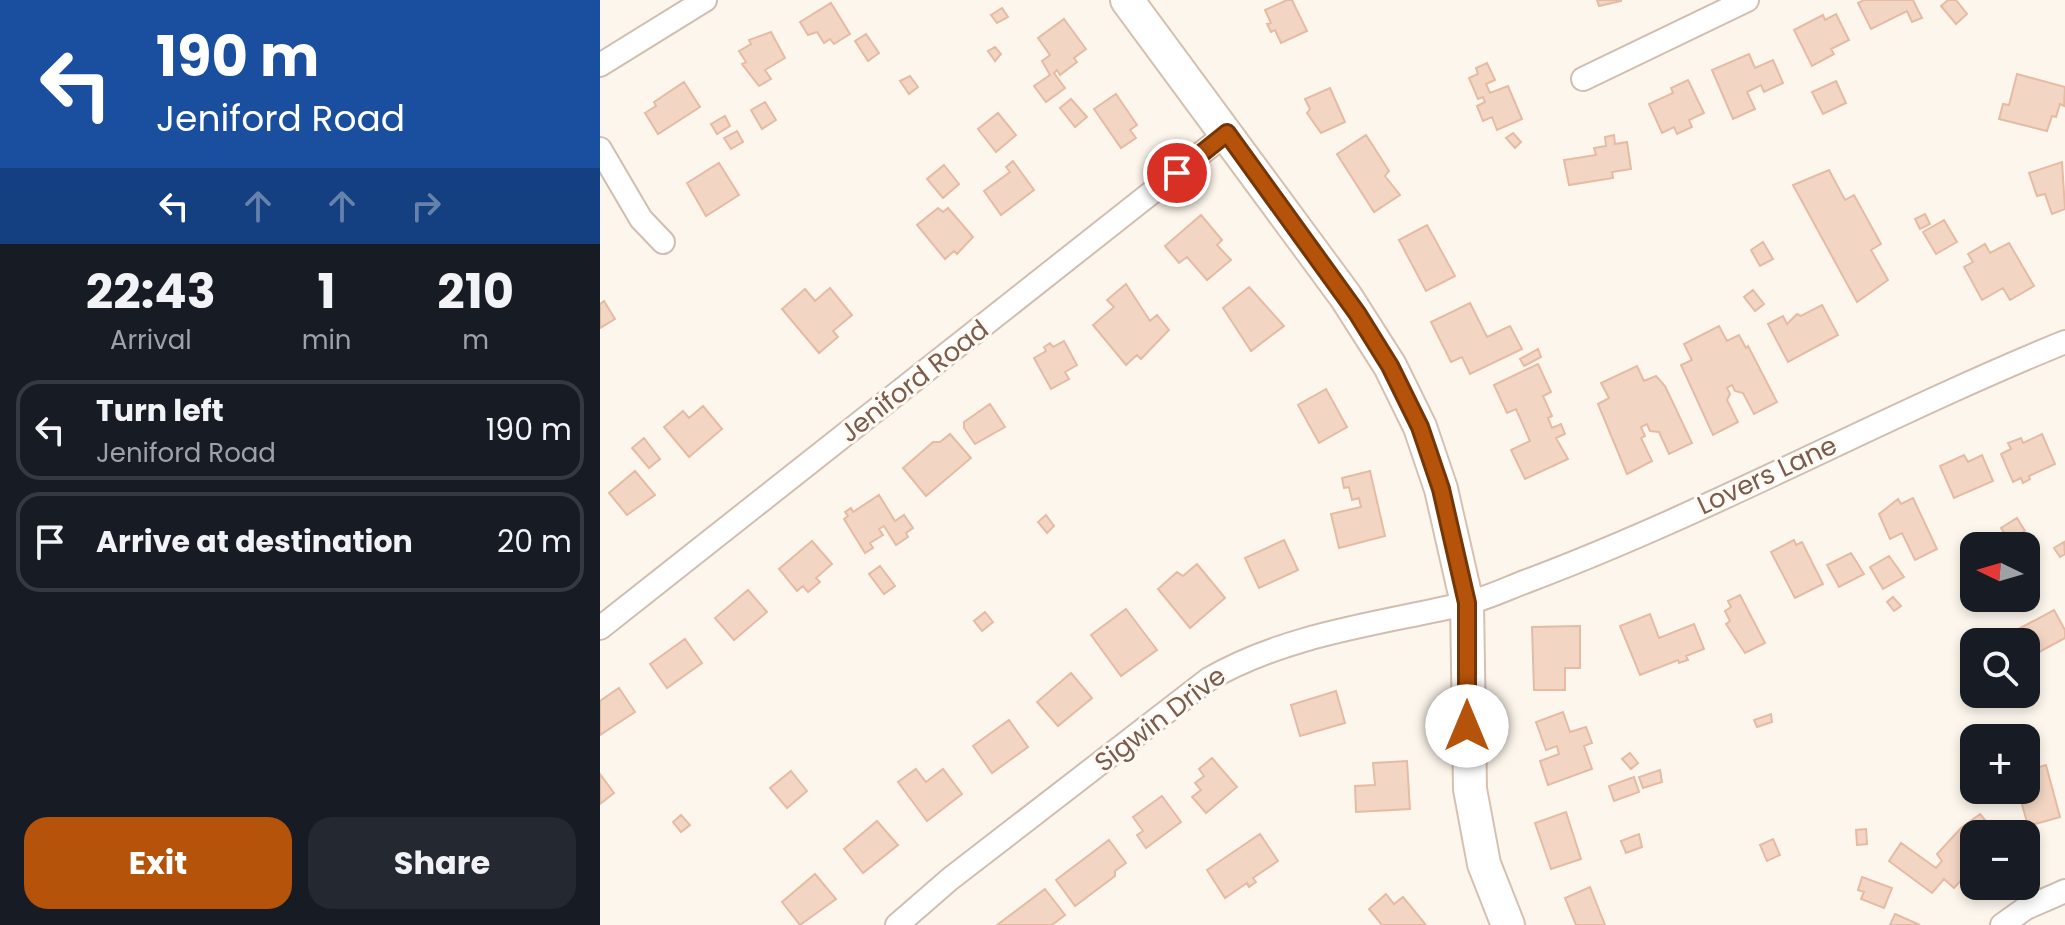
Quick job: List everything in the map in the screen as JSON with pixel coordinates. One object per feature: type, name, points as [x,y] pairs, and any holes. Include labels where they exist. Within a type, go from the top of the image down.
[{"type":"street","points":[[600,65],[705,0]]},
{"type":"street","points":[[1127,0],[1346,297],[1390,366],[1420,427],[1432,460],[1467,603],[1470,789],[1484,864],[1508,925]]},
{"type":"street","points":[[1583,79],[1747,0]]},
{"type":"street","name":"Jeniford Road","points":[[600,628],[1227,133]]},
{"type":"street","points":[[600,149],[641,219],[663,242]]},
{"type":"street","name":"Lovers Lane","points":[[1467,603],[1657,527],[1985,375],[2065,342]]},
{"type":"street","name":"Sigwin Drive","points":[[897,925],[950,879],[1209,679],[1240,661],[1277,646],[1467,603]]},
{"type":"street","points":[[2002,925],[2026,908],[2065,891]]},
{"type":"building","points":[[1292,0],[1307,31],[1281,43],[1275,30],[1271,32],[1267,24],[1271,23],[1265,10]]},
{"type":"building","points":[[1597,0],[1621,0],[1621,1],[1599,6]]},
{"type":"building","points":[[1864,0],[1913,0],[1922,18],[1912,22],[1907,11],[1871,29],[1858,3]]},
{"type":"building","points":[[1948,0],[1956,0],[1967,14],[1956,24],[1941,6]]},
{"type":"building","points":[[831,3],[850,34],[834,44],[830,39],[824,43],[817,32],[808,35],[800,22]]},
{"type":"building","points":[[1002,8],[1008,17],[997,23],[991,15]]},
{"type":"building","points":[[1836,14],[1849,40],[1831,49],[1834,54],[1812,66],[1794,30],[1823,15],[1825,20]]},
{"type":"building","points":[[1064,19],[1086,49],[1074,58],[1077,62],[1060,75],[1057,70],[1054,73],[1065,88],[1046,102],[1034,86],[1050,75],[1042,61],[1050,55],[1038,38]]},
{"type":"building","points":[[771,32],[785,58],[765,70],[771,79],[759,86],[742,64],[746,62],[739,51],[751,44],[749,40]]},
{"type":"building","points":[[866,34],[879,53],[868,61],[855,41]]},
{"type":"building","points":[[995,47],[1001,54],[995,61],[988,51]]},
{"type":"building","points":[[1749,54],[1755,68],[1773,60],[1783,83],[1764,92],[1761,85],[1747,92],[1755,109],[1733,119],[1712,70]]},
{"type":"building","points":[[1487,63],[1495,80],[1486,84],[1490,93],[1508,86],[1522,119],[1497,130],[1492,117],[1483,121],[1477,106],[1485,102],[1483,97],[1478,99],[1469,78],[1478,74],[1476,68]]},
{"type":"building","points":[[2017,74],[2065,87],[2064,106],[2060,104],[2047,131],[1999,119],[2003,104],[2009,105]]},
{"type":"building","points":[[910,76],[918,87],[909,94],[900,81]]},
{"type":"building","points":[[1688,80],[1704,113],[1689,120],[1692,127],[1677,134],[1674,127],[1662,133],[1649,104],[1673,93],[1671,88]]},
{"type":"building","points":[[1836,81],[1846,103],[1823,114],[1812,92]]},
{"type":"building","points":[[684,82],[700,107],[658,134],[645,113],[656,106],[654,102]]},
{"type":"building","points":[[1330,88],[1345,122],[1321,133],[1307,113],[1310,109],[1305,99]]},
{"type":"building","points":[[1116,94],[1137,125],[1130,130],[1136,138],[1121,148],[1094,109]]},
{"type":"building","points":[[1071,99],[1087,117],[1075,127],[1060,108]]},
{"type":"building","points":[[765,102],[776,120],[762,129],[751,110]]},
{"type":"building","points":[[998,113],[1016,135],[996,152],[978,129]]},
{"type":"building","points":[[725,116],[730,126],[717,134],[711,124]]},
{"type":"building","points":[[737,131],[743,142],[731,149],[724,138]]},
{"type":"building","points":[[1513,133],[1521,142],[1515,148],[1506,138]]},
{"type":"building","points":[[1366,135],[1389,171],[1385,176],[1400,195],[1374,212],[1337,154]]},
{"type":"building","points":[[1614,135],[1615,144],[1627,142],[1631,169],[1612,172],[1613,178],[1569,185],[1564,160],[1596,155],[1594,148],[1606,146],[1605,137]]},
{"type":"building","points":[[1013,161],[1034,190],[1001,215],[984,191],[1010,172],[1006,167]]},
{"type":"building","points":[[2062,162],[2065,209],[2052,214],[2045,194],[2037,196],[2029,173]]},
{"type":"building","points":[[719,163],[739,195],[706,216],[687,183]]},
{"type":"building","points":[[944,165],[959,184],[943,198],[927,179]]},
{"type":"building","points":[[1829,170],[1845,200],[1854,195],[1881,244],[1871,250],[1888,280],[1857,302],[1793,185]]},
{"type":"building","points":[[938,208],[943,212],[948,208],[973,237],[957,254],[954,251],[945,259],[917,225]]},
{"type":"building","points":[[1925,214],[1930,224],[1920,229],[1915,219]]},
{"type":"building","points":[[1201,215],[1222,240],[1217,245],[1231,260],[1207,280],[1187,257],[1179,263],[1165,246]]},
{"type":"building","points":[[1944,220],[1957,242],[1936,254],[1923,232]]},
{"type":"building","points":[[1427,225],[1455,276],[1426,291],[1399,240]]},
{"type":"building","points":[[1763,242],[1773,259],[1760,266],[1751,250]]},
{"type":"building","points":[[2009,243],[2034,286],[2010,300],[2003,288],[1982,300],[1964,267],[1973,262],[1968,254],[1985,244],[1990,253]]},
{"type":"building","points":[[1126,284],[1150,321],[1157,315],[1169,330],[1141,359],[1137,355],[1126,365],[1093,325],[1114,307],[1107,300]]},
{"type":"building","points":[[1249,287],[1284,326],[1251,351],[1223,308]]},
{"type":"building","points":[[830,288],[852,315],[833,331],[838,337],[819,353],[782,309],[805,289],[815,301]]},
{"type":"building","points":[[1753,290],[1764,304],[1755,311],[1744,297]]},
{"type":"building","points":[[604,301],[615,319],[600,328],[600,304]]},
{"type":"building","points":[[1470,303],[1487,337],[1510,326],[1522,349],[1470,374],[1462,357],[1451,362],[1431,322]]},
{"type":"building","points":[[1822,305],[1838,335],[1788,362],[1768,324],[1783,316],[1787,324],[1797,314],[1801,316]]},
{"type":"building","points":[[1719,326],[1727,341],[1739,335],[1746,348],[1748,346],[1777,402],[1754,414],[1743,393],[1735,391],[1732,385],[1727,388],[1730,394],[1727,400],[1738,422],[1713,435],[1681,365],[1692,360],[1684,344]]},
{"type":"building","points":[[1064,341],[1077,365],[1065,372],[1069,379],[1051,389],[1034,358],[1046,351],[1044,347],[1050,343],[1053,347]]},
{"type":"building","points":[[1538,349],[1541,357],[1524,366],[1520,359]]},
{"type":"building","points":[[1538,364],[1551,392],[1543,396],[1552,416],[1548,418],[1552,428],[1561,424],[1565,434],[1556,438],[1568,459],[1525,479],[1511,450],[1530,441],[1516,409],[1507,413],[1494,385]]},
{"type":"building","points":[[1637,366],[1644,381],[1656,376],[1665,386],[1692,443],[1669,454],[1659,432],[1650,431],[1647,424],[1641,427],[1645,436],[1641,438],[1652,461],[1627,474],[1598,404],[1609,398],[1601,383]]},
{"type":"building","points":[[1326,389],[1347,427],[1319,443],[1298,405]]},
{"type":"building","points":[[990,404],[1005,427],[975,444],[964,428],[964,422]]},
{"type":"building","points":[[703,406],[722,429],[689,457],[664,427],[683,411],[689,418]]},
{"type":"building","points":[[950,434],[971,458],[926,496],[903,468],[933,442],[940,442]]},
{"type":"building","points":[[2042,434],[2055,464],[2029,476],[2030,479],[2023,483],[2021,478],[2013,482],[2001,454],[2011,449],[2008,443],[2021,438],[2023,443]]},
{"type":"building","points":[[644,438],[660,459],[649,468],[632,448]]},
{"type":"building","points":[[1964,455],[1968,462],[1982,455],[1993,481],[1954,498],[1940,466]]},
{"type":"building","points":[[635,471],[655,495],[627,515],[609,493]]},
{"type":"building","points":[[1370,471],[1385,536],[1339,548],[1331,514],[1361,507],[1359,498],[1352,500],[1349,487],[1344,488],[1342,478]]},
{"type":"building","points":[[879,495],[895,521],[904,515],[913,528],[906,533],[908,537],[896,545],[884,526],[879,529],[883,535],[870,543],[873,548],[865,553],[844,519],[848,516],[845,512],[851,508],[853,512]]},
{"type":"building","points":[[1913,498],[1937,549],[1915,560],[1902,533],[1890,539],[1879,514],[1898,499],[1901,504]]},
{"type":"building","points":[[1046,515],[1054,526],[1047,533],[1038,522]]},
{"type":"building","points":[[2017,518],[2025,531],[2004,532],[2001,528]]},
{"type":"building","points":[[1284,540],[1298,570],[1259,588],[1245,558]]},
{"type":"building","points":[[1794,540],[1796,545],[1802,542],[1823,584],[1795,598],[1771,552]]},
{"type":"building","points":[[812,541],[832,564],[816,578],[820,582],[808,592],[803,586],[797,591],[779,569]]},
{"type":"building","points":[[2064,542],[2065,554],[2060,557],[2054,548]]},
{"type":"building","points":[[1851,553],[1864,574],[1839,587],[1827,565]]},
{"type":"building","points":[[1889,556],[1904,577],[1883,589],[1870,567]]},
{"type":"building","points":[[1197,564],[1225,598],[1190,628],[1158,589],[1177,572],[1183,576]]},
{"type":"building","points":[[880,566],[895,586],[884,594],[869,574]]},
{"type":"building","points":[[748,590],[767,612],[734,640],[715,618]]},
{"type":"building","points":[[1740,595],[1765,643],[1745,653],[1726,624],[1730,621],[1725,611],[1731,607],[1728,601]]},
{"type":"building","points":[[1893,597],[1901,606],[1894,611],[1887,602]]},
{"type":"building","points":[[1126,609],[1157,650],[1121,676],[1091,635]]},
{"type":"building","points":[[2054,610],[2065,630],[2065,638],[2040,651],[2040,628],[2020,628]]},
{"type":"building","points":[[985,612],[993,622],[982,631],[974,621]]},
{"type":"building","points":[[1650,614],[1659,638],[1694,624],[1704,649],[1686,656],[1688,660],[1679,663],[1678,660],[1640,675],[1620,626]]},
{"type":"building","points":[[1580,626],[1580,668],[1565,668],[1565,690],[1534,690],[1532,627]]},
{"type":"building","points":[[685,639],[702,663],[667,688],[650,664]]},
{"type":"building","points":[[1071,673],[1092,698],[1058,726],[1037,702]]},
{"type":"building","points":[[619,688],[635,712],[600,735],[600,701]]},
{"type":"building","points":[[1336,691],[1345,723],[1300,736],[1291,705]]},
{"type":"building","points":[[1563,712],[1570,732],[1586,727],[1592,743],[1584,746],[1592,769],[1548,785],[1540,761],[1559,754],[1557,746],[1546,750],[1536,722]]},
{"type":"building","points":[[1771,714],[1772,722],[1757,727],[1754,720]]},
{"type":"building","points":[[1009,720],[1028,747],[992,773],[973,746]]},
{"type":"building","points":[[1630,753],[1638,763],[1631,769],[1622,759]]},
{"type":"building","points":[[1212,758],[1237,787],[1206,813],[1192,797],[1201,790],[1195,783],[1204,776],[1199,769]]},
{"type":"building","points":[[1407,761],[1410,809],[1356,812],[1355,786],[1375,785],[1373,763]]},
{"type":"building","points":[[2046,765],[2060,817],[2040,823],[2040,820],[2026,820],[2022,804],[2040,804],[2040,767]]},
{"type":"building","points":[[916,769],[926,782],[943,769],[962,794],[927,821],[898,782]]},
{"type":"building","points":[[1660,770],[1662,782],[1643,788],[1639,777]]},
{"type":"building","points":[[791,771],[807,791],[787,808],[770,788]]},
{"type":"building","points":[[600,774],[614,793],[600,804]]},
{"type":"building","points":[[1634,777],[1639,792],[1614,801],[1609,786]]},
{"type":"building","points":[[1162,796],[1181,822],[1146,848],[1137,835],[1143,831],[1133,817]]},
{"type":"building","points":[[1566,812],[1581,859],[1551,869],[1535,823]]},
{"type":"building","points":[[681,815],[690,825],[681,832],[673,822]]},
{"type":"building","points":[[877,821],[898,845],[863,873],[844,849]]},
{"type":"building","points":[[1866,829],[1867,844],[1857,845],[1856,830]]},
{"type":"building","points":[[1960,829],[1960,881],[1954,888],[1944,879],[1932,893],[1889,861],[1901,843],[1936,868],[1942,861],[1937,854]]},
{"type":"building","points":[[1260,834],[1278,861],[1253,878],[1256,882],[1249,887],[1247,883],[1225,898],[1207,870]]},
{"type":"building","points":[[1639,834],[1642,847],[1626,853],[1621,841]]},
{"type":"building","points":[[1773,839],[1780,855],[1767,861],[1760,845]]},
{"type":"building","points":[[1109,840],[1126,863],[1115,871],[1115,876],[1075,906],[1056,880]]},
{"type":"building","points":[[815,874],[836,899],[800,925],[782,902]]},
{"type":"building","points":[[1862,877],[1892,888],[1884,908],[1861,899],[1864,892],[1858,890]]},
{"type":"building","points":[[1590,887],[1605,925],[1576,925],[1565,898]]},
{"type":"building","points":[[1045,889],[1065,915],[1052,925],[997,925]]},
{"type":"building","points":[[1386,894],[1394,904],[1403,897],[1426,925],[1382,925],[1369,909]]},
{"type":"building","points":[[1895,914],[1920,925],[1890,925]]},
{"type":"route","points":[[1177,173],[1227,133],[1346,297],[1390,366],[1426,444],[1441,489],[1463,579],[1467,603],[1467,726]]}]
